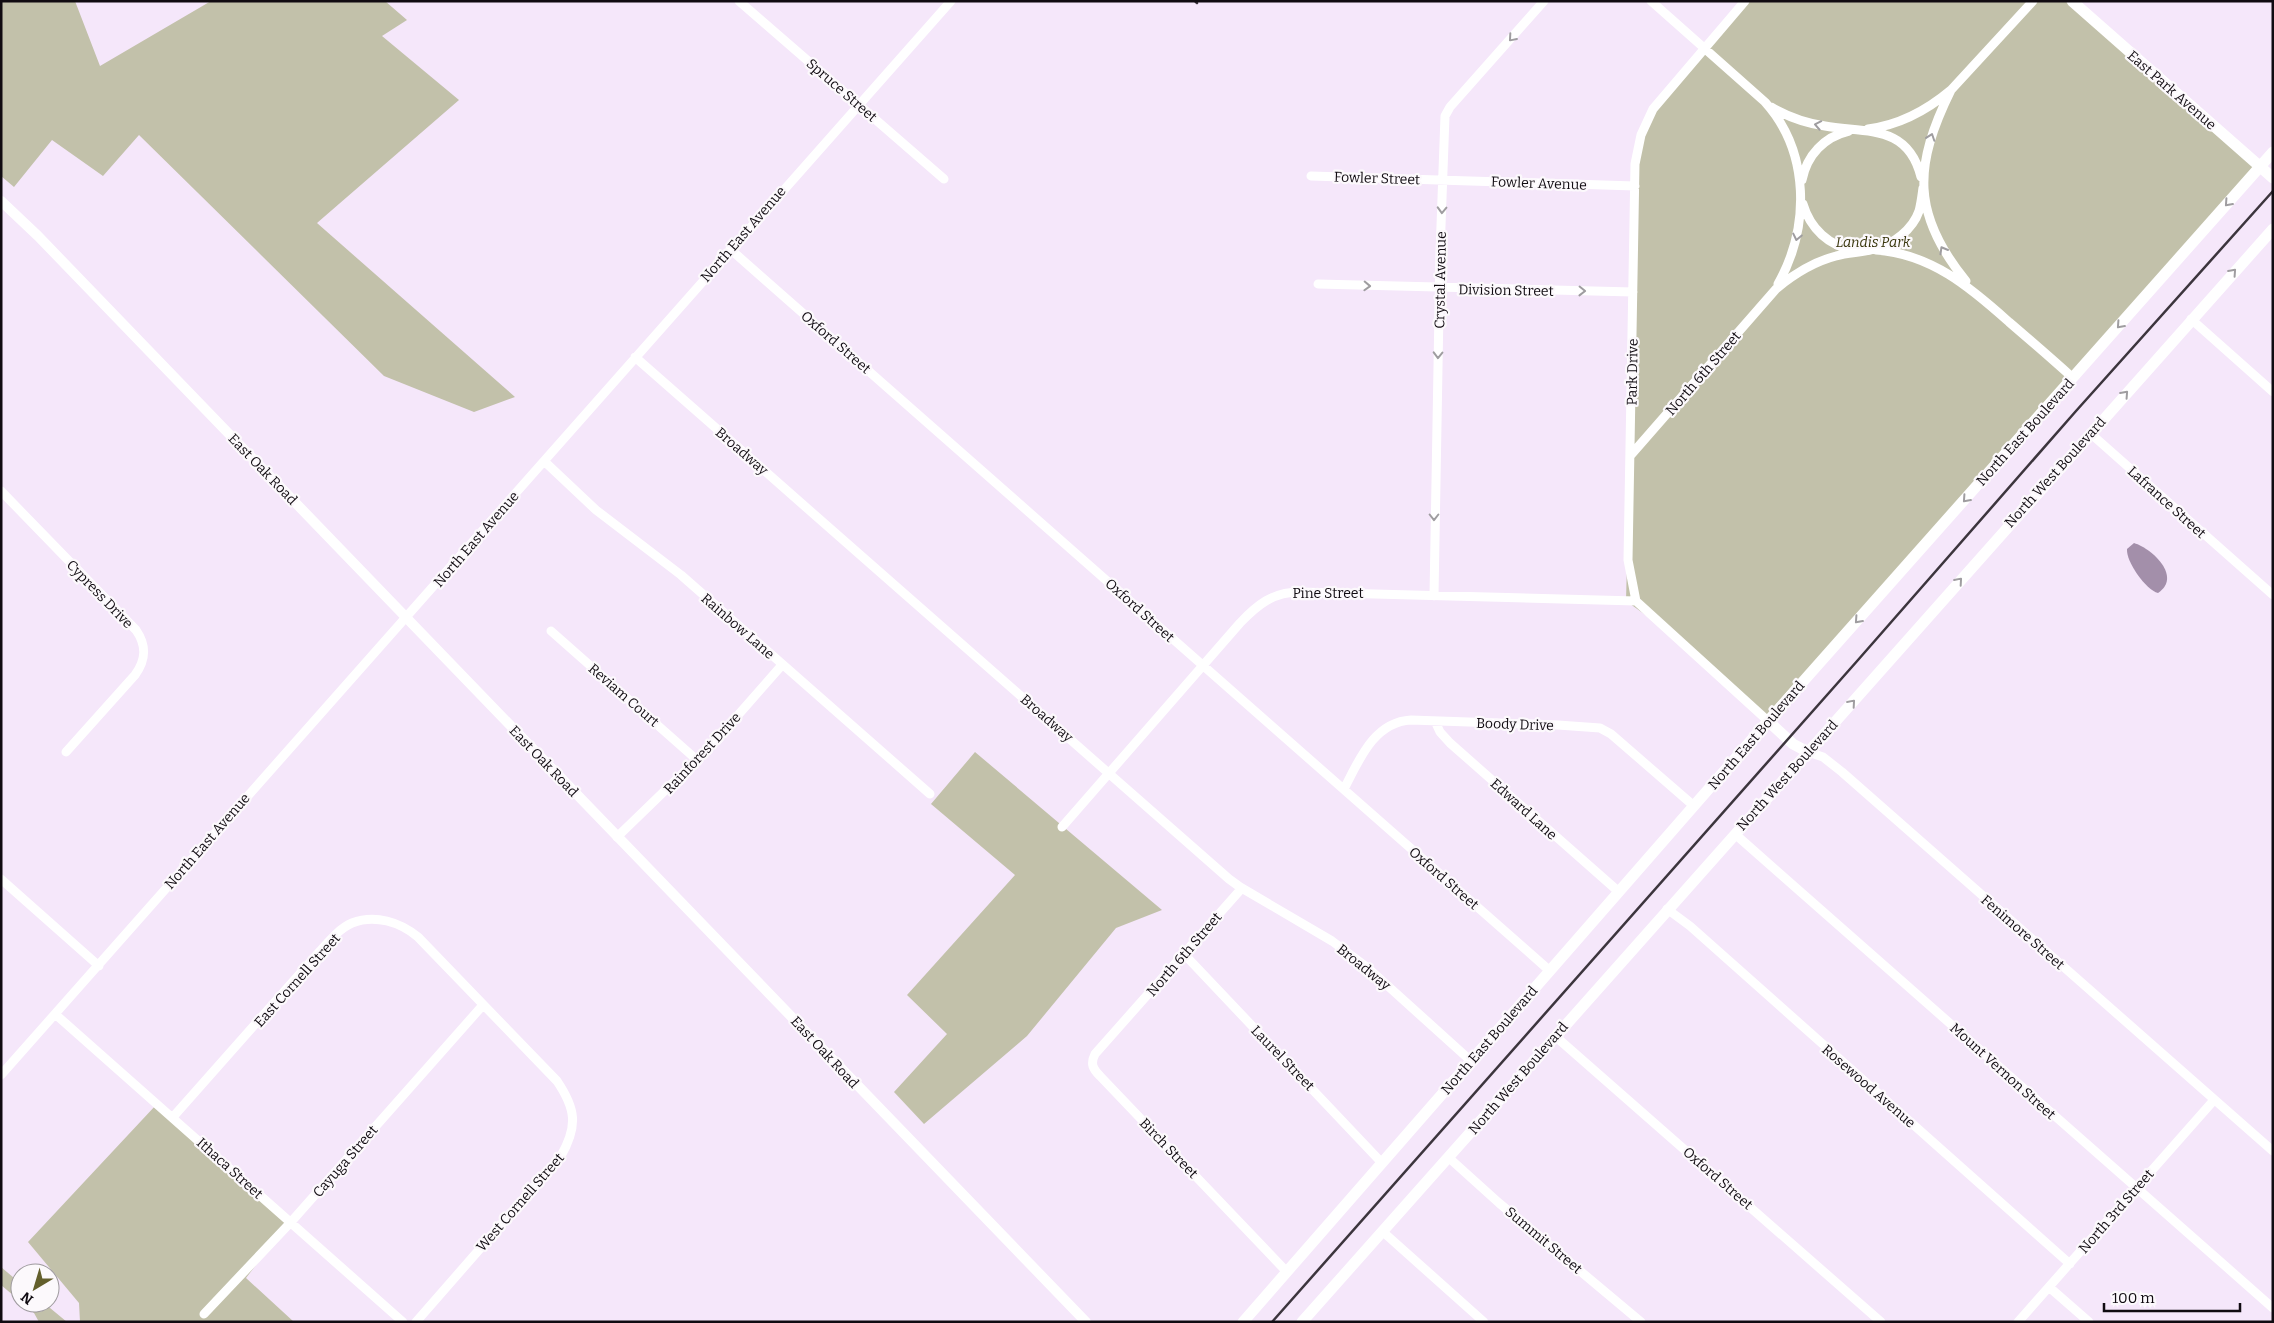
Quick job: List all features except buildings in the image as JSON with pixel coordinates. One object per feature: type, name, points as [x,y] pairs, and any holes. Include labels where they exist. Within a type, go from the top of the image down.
[{"type":"main road","name":"East Park Avenue","points":[[2072,1],[2273,178]]},
{"type":"main road","name":"North East Boulevard","points":[[1243,1322],[1768,721],[2273,152]]},
{"type":"main road","name":"North West Boulevard","points":[[1302,1322],[2191,319],[2273,229]]},
{"type":"main road","name":"Fenimore Street","points":[[1768,721],[1794,744],[1808,752]]},
{"type":"street","name":"Spruce Street","points":[[739,1],[944,179]]},
{"type":"street","name":"North East Avenue","points":[[1,1075],[951,1]]},
{"type":"street","name":"Crystal Avenue","points":[[1434,596],[1439,289],[1445,116],[1450,107],[1544,1]]},
{"type":"street","points":[[1651,1],[1765,102],[1781,112],[1806,123],[1827,127],[1867,129],[1888,135],[1904,146],[1917,165],[1930,219],[1938,241],[1953,265],[1972,289]]},
{"type":"street","name":"Park Drive","points":[[1636,601],[1628,560],[1635,186],[1638,144],[1644,126],[1659,100],[1745,1]]},
{"type":"street","name":"North 6th Street","points":[[1776,289],[1795,247],[1799,226],[1801,187],[1808,161],[1824,142],[1843,132],[1886,126],[1910,118],[1938,101],[1951,90],[2033,1]]},
{"type":"street","name":"North 6th Street","points":[[1630,456],[1776,289],[1800,271],[1823,260],[1868,250],[1892,241],[1907,231],[1919,211],[1926,152],[1938,118],[1951,90]]},
{"type":"street","points":[[1765,102],[1778,119],[1791,145],[1805,212],[1820,234],[1843,248],[1893,252],[1926,262],[1948,272],[1972,289],[2073,378]]},
{"type":"street","name":"Fowler Street","points":[[1310,176],[1443,180]]},
{"type":"street","name":"Fowler Avenue","points":[[1443,180],[1635,186]]},
{"type":"street","name":"East Oak Road","points":[[1,201],[38,236],[1086,1322]]},
{"type":"street","name":"Oxford Street","points":[[730,249],[1550,971]]},
{"type":"street","name":"Division Street","points":[[1318,284],[1439,289],[1633,292]]},
{"type":"street","points":[[2191,319],[2273,392]]},
{"type":"street","name":"Broadway","points":[[635,357],[1242,888],[1332,941],[1361,963],[1471,1061]]},
{"type":"street","name":"Lafrance Street","points":[[2090,433],[2273,596]]},
{"type":"street","name":"Rainbow Lane","points":[[544,462],[596,510],[681,575],[930,794]]},
{"type":"street","name":"Cypress Drive","points":[[1,490],[136,630],[143,643],[145,652],[141,667],[135,676],[66,752]]},
{"type":"street","name":"Pine Street","points":[[1062,827],[1252,610],[1266,600],[1282,594],[1299,592],[1623,599],[1636,601]]},
{"type":"street","points":[[1636,601],[1768,721]]},
{"type":"street","name":"Reviam Court","points":[[551,631],[697,760]]},
{"type":"street","name":"Rainforest Drive","points":[[617,837],[697,760],[782,665]]},
{"type":"street","name":"Boody Drive","points":[[1344,790],[1365,751],[1383,729],[1402,721],[1558,724],[1600,728],[1617,738],[1694,806]]},
{"type":"street","name":"Edward Lane","points":[[1435,721],[1440,732],[1450,743],[1619,892]]},
{"type":"street","name":"Fenimore Street","points":[[1808,752],[1823,758],[1842,772],[2273,1151]]},
{"type":"street","name":"Mount Vernon Street","points":[[1735,834],[2273,1308]]},
{"type":"street","points":[[1,879],[98,966]]},
{"type":"street","name":"North 6th Street","points":[[1125,1020],[1242,888]]},
{"type":"street","name":"Rosewood Avenue","points":[[1667,909],[1690,926],[2070,1264]]},
{"type":"street","name":"East Cornell Street","points":[[173,1118],[320,951],[352,924],[363,921],[387,921],[408,928],[484,1005]]},
{"type":"street","name":"Laurel Street","points":[[1184,954],[1382,1162]]},
{"type":"street","name":"Cayuga Street","points":[[204,1314],[291,1222],[484,1005]]},
{"type":"street","name":"West Cornell Street","points":[[416,1322],[561,1156],[574,1124],[570,1102],[557,1081],[484,1005]]},
{"type":"street","name":"Ithaca Street","points":[[55,1014],[403,1322]]},
{"type":"street","name":"Birch Street","points":[[1125,1020],[1095,1054],[1092,1062],[1094,1069],[1287,1272]]},
{"type":"street","name":"Oxford Street","points":[[1555,1036],[1880,1322]]},
{"type":"street","name":"North 3rd Street","points":[[2018,1322],[2214,1100]]},
{"type":"street","name":"Summit Street","points":[[1448,1157],[1499,1203],[1641,1322]]},
{"type":"street","points":[[1382,1231],[1484,1322]]},
{"type":"street","points":[[2049,1287],[2089,1322]]},
{"type":"green space","points":[[1,1],[75,1],[100,66],[211,1],[385,1],[407,20],[382,36],[459,100],[317,223],[515,397],[474,412],[384,376],[139,135],[103,176],[52,140],[14,187],[1,176]]},
{"type":"green space","name":"Landis Park","points":[[1745,1],[2072,1],[2260,167],[1768,721],[1668,631],[1626,601],[1638,144],[1653,109]]},
{"type":"green space","points":[[975,752],[1162,910],[1116,928],[1027,1036],[924,1124],[894,1092],[947,1034],[907,995],[1015,875],[931,804]]},
{"type":"green space","points":[[156,1105],[290,1221],[246,1278],[294,1322],[80,1322],[79,1303],[60,1280],[60,1263],[46,1263],[28,1242]]},
{"type":"green space","points":[[1,1267],[10,1275],[10,1293],[1,1285]]},
{"type":"green space","points":[[34,1313],[56,1313],[67,1322],[39,1322]]},
{"type":"shaded area","points":[[2134,543],[2156,557],[2166,572],[2165,587],[2158,593],[2148,587],[2133,568],[2127,549]]},
{"type":"railway","points":[[1272,1322],[2076,411],[2273,191]]}]
